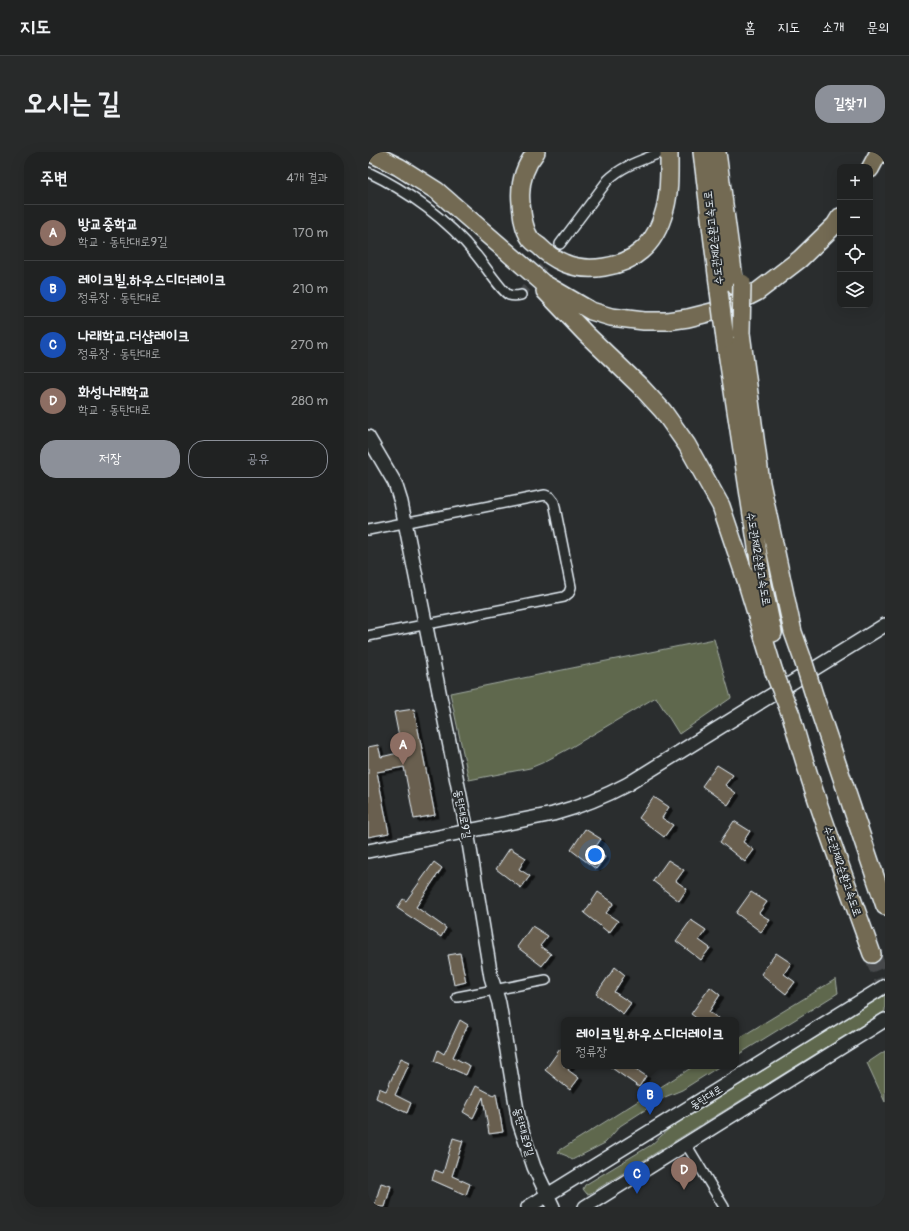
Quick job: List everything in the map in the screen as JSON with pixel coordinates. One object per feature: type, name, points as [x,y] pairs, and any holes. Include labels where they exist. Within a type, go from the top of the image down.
[{"type":"highway","points":[[369,152],[399,167],[432,187],[542,283],[591,311],[611,317],[644,321],[667,321],[688,318],[724,309],[756,292],[800,259],[837,222]]},
{"type":"highway","points":[[536,152],[529,160],[522,178],[520,197],[522,217],[530,238],[546,253],[564,263],[581,268],[606,267],[631,258],[642,251],[649,242],[662,217],[668,195],[669,152]]},
{"type":"highway","name":"수도권제2순환고속도로","points":[[702,152],[719,186],[742,268],[738,284],[742,332],[761,483],[793,632],[885,906]]},
{"type":"highway","name":"수도권제2순환고속도로","points":[[717,152],[719,186],[719,291],[762,580],[778,671],[831,839],[872,954]]},
{"type":"highway","points":[[719,186],[726,152]]},
{"type":"highway","points":[[513,258],[584,333],[640,386],[663,411],[687,445],[721,506],[778,671]]},
{"type":"street","points":[[560,244],[608,180],[616,172],[662,152]]},
{"type":"street","points":[[368,172],[400,189],[458,234],[489,271],[502,291],[509,295],[521,295]]},
{"type":"street","name":"동탄대로9길","points":[[368,438],[394,483],[401,502],[467,831],[494,990],[499,1003],[519,1122],[534,1166],[550,1201]]},
{"type":"street","points":[[368,530],[545,495],[550,497],[554,502],[571,587],[569,593],[564,597],[368,636]]},
{"type":"street","points":[[368,851],[553,814],[582,806],[601,798],[628,784],[885,625]]},
{"type":"street","points":[[456,997],[546,980]]},
{"type":"street","name":"동탄대로","points":[[528,1207],[550,1201],[885,986]]},
{"type":"street","points":[[585,1207],[885,1020]]},
{"type":"street","points":[[686,1144],[724,1207]]},
{"type":"green space","points":[[714,639],[731,698],[679,734],[656,697],[542,763],[530,768],[469,780],[450,693]]},
{"type":"green space","points":[[836,979],[838,993],[739,1054],[739,1038]]},
{"type":"green space","points":[[885,995],[885,1011],[591,1193],[587,1194],[583,1189],[585,1185],[651,1145],[671,1127]]},
{"type":"green space","points":[[885,1051],[885,1102],[867,1063]]},
{"type":"green space","points":[[689,1069],[715,1069],[682,1090],[665,1097],[620,1126],[605,1143],[572,1160],[557,1152]]},
{"type":"building","points":[[414,709],[435,815],[414,819],[404,767],[377,772],[389,833],[368,837],[368,747],[378,745],[381,757],[402,752],[394,712]]},
{"type":"building","points":[[717,765],[733,775],[725,785],[736,793],[728,805],[702,786]]},
{"type":"building","points":[[654,797],[669,807],[662,818],[673,825],[664,837],[639,818]]},
{"type":"building","points":[[734,821],[750,831],[743,842],[754,850],[745,862],[720,842]]},
{"type":"building","points":[[585,829],[601,839],[594,849],[605,857],[596,869],[571,850]]},
{"type":"building","points":[[510,848],[526,858],[519,869],[530,876],[521,888],[496,869]]},
{"type":"building","points":[[668,860],[684,870],[676,881],[687,889],[679,901],[653,881]]},
{"type":"building","points":[[434,862],[442,868],[416,907],[446,928],[441,937],[397,908],[403,899],[406,901]]},
{"type":"building","points":[[598,892],[614,903],[606,913],[618,921],[609,933],[584,913]]},
{"type":"building","points":[[751,892],[767,902],[759,913],[770,920],[761,932],[736,913]]},
{"type":"building","points":[[691,920],[706,930],[699,940],[710,948],[701,960],[676,941]]},
{"type":"building","points":[[532,926],[548,936],[540,946],[551,954],[542,966],[517,947]]},
{"type":"building","points":[[460,953],[466,982],[454,985],[448,955]]},
{"type":"building","points":[[776,953],[791,963],[784,974],[795,982],[786,994],[761,974]]},
{"type":"building","points":[[615,967],[625,975],[614,992],[631,1003],[623,1014],[596,994]]},
{"type":"building","points":[[710,987],[720,995],[709,1012],[716,1017],[695,1017],[691,1014]]},
{"type":"building","points":[[460,1020],[468,1025],[453,1057],[470,1066],[466,1075],[434,1061],[438,1050],[444,1054]]},
{"type":"building","points":[[560,1049],[561,1069],[569,1069],[568,1070],[579,1078],[570,1090],[545,1070]]},
{"type":"building","points":[[401,1058],[410,1062],[395,1095],[411,1103],[407,1113],[376,1098],[379,1088],[386,1091]]},
{"type":"building","points":[[613,1069],[636,1069],[646,1076],[639,1087]]},
{"type":"building","points":[[476,1086],[493,1095],[496,1093],[503,1132],[489,1134],[483,1097],[473,1118],[463,1112]]},
{"type":"building","points":[[453,1138],[463,1141],[452,1176],[470,1184],[466,1195],[432,1180],[435,1170],[443,1173]]},
{"type":"building","points":[[381,1183],[391,1186],[385,1207],[374,1207]]},
{"type":"tunnel","points":[[521,295],[560,244]]},
{"type":"tunnel","points":[[872,954],[885,985]]},
{"type":"place","name":"방교중학교","points":[[403,765]]},
{"type":"place","name":"레이크빌.하우스디더레이크","points":[[650,1115]]},
{"type":"place","name":"화성나래학교","points":[[684,1190]]},
{"type":"place","name":"나래학교.더샵레이크","points":[[637,1194]]}]
